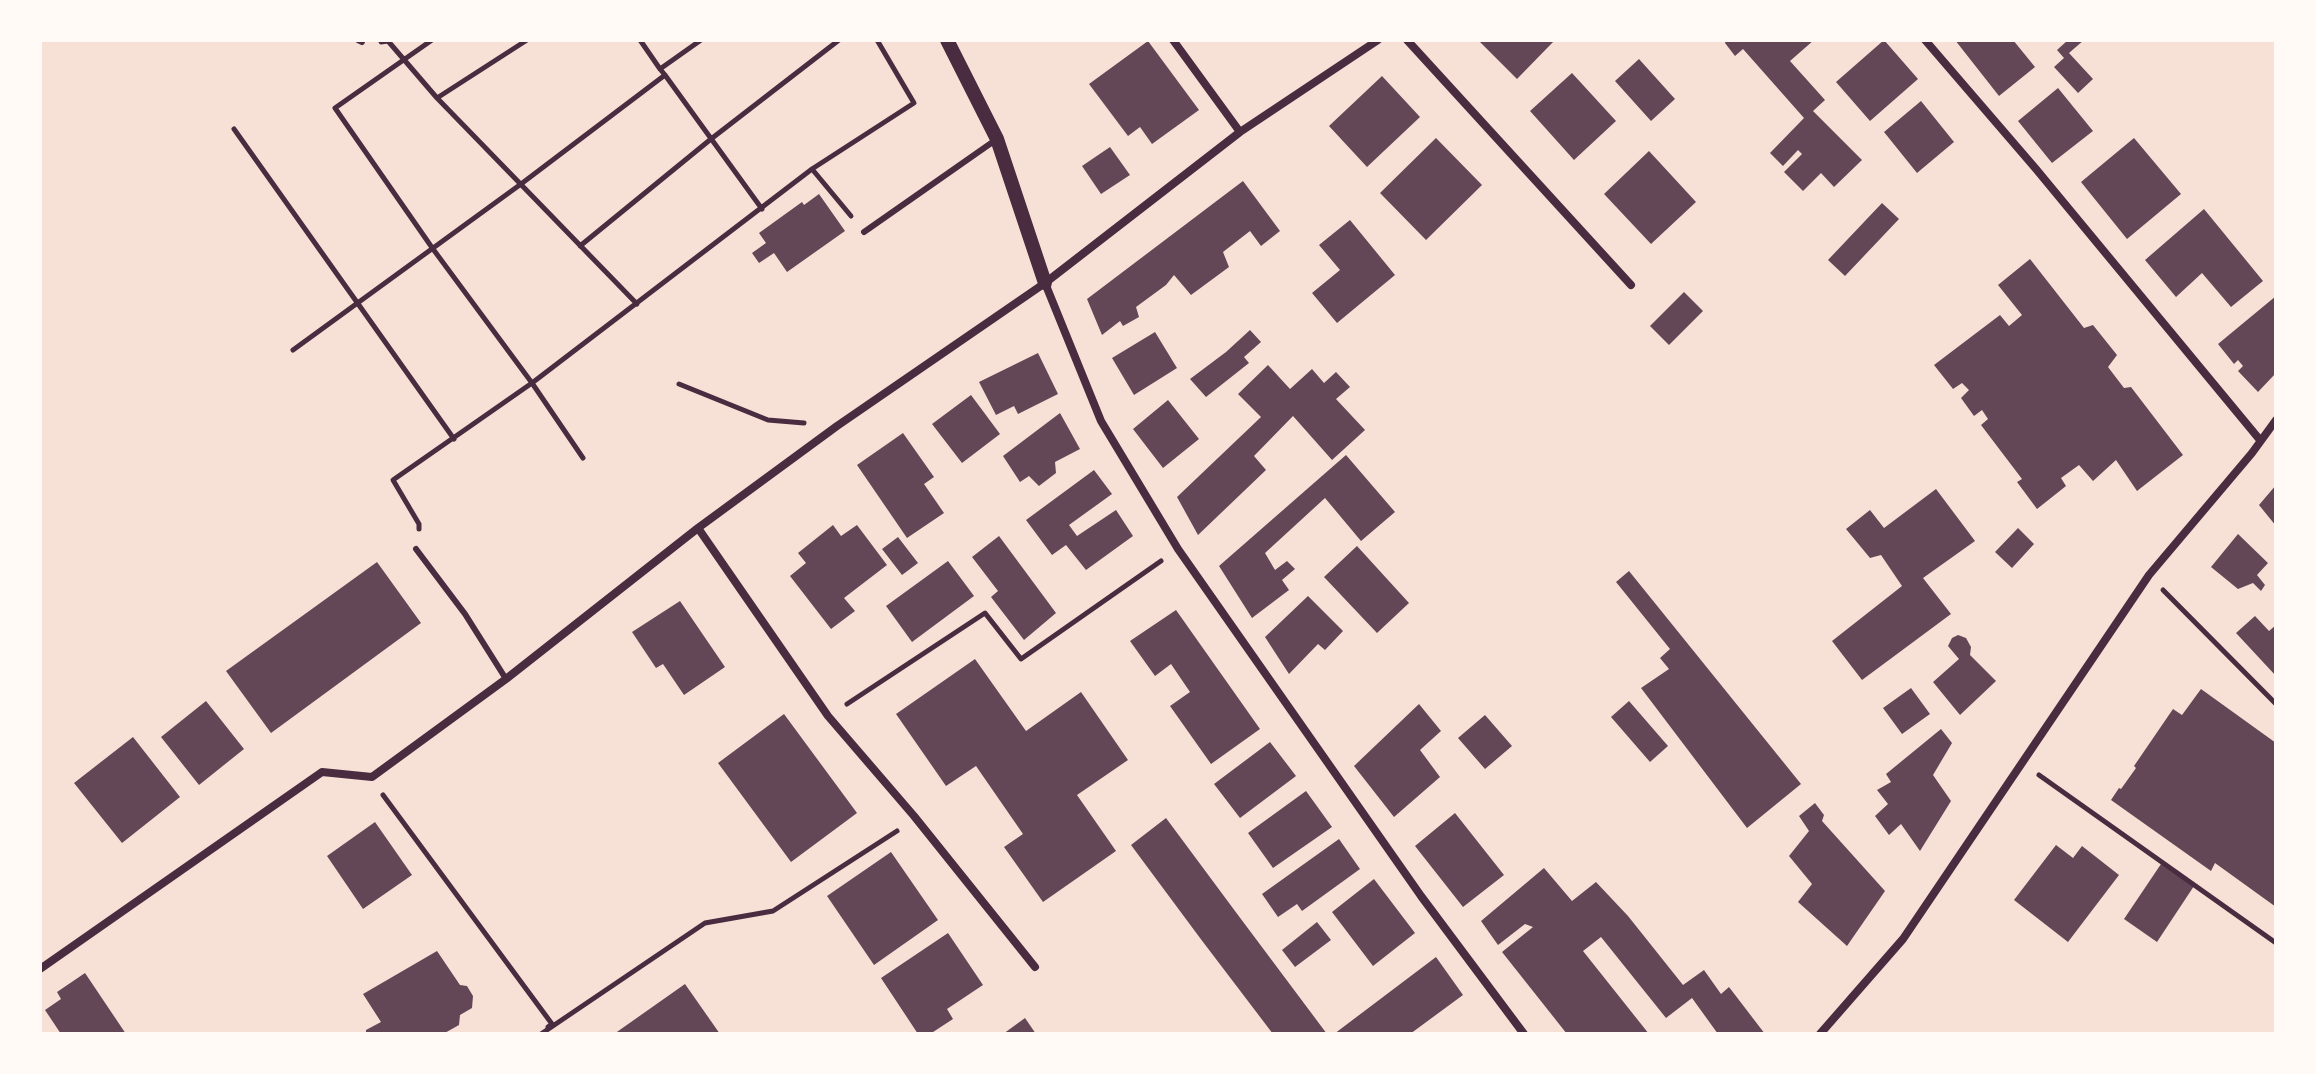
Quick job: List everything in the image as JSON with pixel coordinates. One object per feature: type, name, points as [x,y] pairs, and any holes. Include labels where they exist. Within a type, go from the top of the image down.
[{"type":"street","points":[[947,40],[997,139],[1045,283],[1101,421],[1178,549],[1421,896],[1524,1034]]},
{"type":"street","points":[[1173,40],[1240,132]]},
{"type":"street","points":[[40,969],[322,772],[372,777],[506,679],[698,528],[837,426],[1045,283],[1240,132],[1378,40]]},
{"type":"street","points":[[1407,40],[1631,285]]},
{"type":"street","points":[[1925,40],[2260,440]]},
{"type":"street","points":[[1820,1034],[1903,939],[2149,575],[2276,420]]},
{"type":"street","points":[[698,528],[828,716],[914,816],[1035,967]]},
{"type":"lane","points":[[864,232],[997,139]]},
{"type":"lane","points":[[416,549],[465,614],[506,679]]},
{"type":"path","points":[[379,40],[388,41],[437,98],[637,304]]},
{"type":"path","points":[[432,40],[335,108],[583,458]]},
{"type":"path","points":[[437,98],[527,40]]},
{"type":"path","points":[[640,40],[762,209]]},
{"type":"path","points":[[660,69],[701,40]]},
{"type":"path","points":[[416,549],[419,524],[393,480],[532,383],[812,169],[914,103],[877,40]]},
{"type":"path","points":[[580,246],[836,41]]},
{"type":"path","points":[[293,350],[665,75]]},
{"type":"path","points":[[234,129],[454,439]]},
{"type":"path","points":[[812,169],[864,232]]},
{"type":"path","points":[[679,384],[768,420],[837,426]]},
{"type":"path","points":[[828,716],[985,613],[1021,659],[1178,549]]},
{"type":"path","points":[[2149,575],[2276,704]]},
{"type":"path","points":[[2023,763],[2276,943]]},
{"type":"path","points":[[372,777],[549,1016],[552,1024],[541,1034]]},
{"type":"path","points":[[541,1034],[705,923],[775,907],[896,832],[914,816]]},
{"type":"building","points":[[1478,40],[1555,40],[1517,79]]},
{"type":"building","points":[[1726,40],[1814,40],[1790,61],[1825,100],[1813,111],[1862,160],[1834,187],[1821,173],[1803,191],[1784,172],[1802,154],[1798,150],[1783,166],[1770,153],[1804,118],[1743,49],[1735,56]]},
{"type":"building","points":[[1884,40],[1918,79],[1870,121],[1836,82]]},
{"type":"building","points":[[1955,40],[2013,40],[2035,67],[1999,96]]},
{"type":"building","points":[[2068,40],[2084,40],[2069,53],[2093,79],[2078,93],[2054,67],[2064,58],[2057,50]]},
{"type":"building","points":[[1148,41],[1199,110],[1152,144],[1140,127],[1128,136],[1089,84]]},
{"type":"building","points":[[1639,59],[1675,99],[1651,121],[1615,81]]},
{"type":"building","points":[[1572,73],[1616,121],[1574,160],[1530,111]]},
{"type":"building","points":[[1382,76],[1420,117],[1367,167],[1329,126]]},
{"type":"building","points":[[2058,88],[2093,131],[2052,163],[2018,121]]},
{"type":"building","points":[[1921,101],[1954,142],[1917,173],[1884,132]]},
{"type":"building","points":[[1436,138],[1482,185],[1426,240],[1380,193]]},
{"type":"building","points":[[2134,138],[2181,194],[2127,239],[2081,182]]},
{"type":"building","points":[[1110,147],[1130,175],[1101,194],[1082,166]]},
{"type":"building","points":[[1649,151],[1696,202],[1651,244],[1604,194]]},
{"type":"building","points":[[1243,181],[1280,231],[1261,246],[1250,231],[1223,252],[1229,267],[1191,295],[1174,275],[1166,285],[1136,307],[1139,317],[1123,326],[1120,321],[1102,335],[1087,299]]},
{"type":"building","points":[[819,194],[845,231],[787,272],[774,253],[759,263],[752,253],[766,243],[759,233],[802,202],[804,205]]},
{"type":"building","points":[[1882,203],[1899,219],[1845,276],[1828,260]]},
{"type":"building","points":[[2204,209],[2263,281],[2231,307],[2202,273],[2176,297],[2145,260]]},
{"type":"building","points":[[1350,220],[1395,275],[1337,323],[1312,293],[1340,270],[1319,245]]},
{"type":"building","points":[[2030,259],[2084,328],[2093,325],[2117,355],[2108,367],[2124,388],[2131,387],[2183,455],[2137,491],[2116,460],[2093,481],[2079,465],[2061,478],[2066,486],[2037,509],[2017,482],[2022,479],[1981,425],[1988,419],[1982,410],[1974,416],[1961,398],[1969,390],[1962,383],[1953,389],[1934,365],[2000,315],[2009,326],[2022,315],[1998,285]]},
{"type":"building","points":[[1684,292],[1703,311],[1669,345],[1650,326]]},
{"type":"building","points":[[2276,296],[2276,373],[2258,392],[2238,371],[2243,366],[2238,360],[2234,364],[2218,344]]},
{"type":"building","points":[[1250,330],[1261,342],[1244,357],[1249,363],[1206,397],[1190,379]]},
{"type":"building","points":[[1155,332],[1177,368],[1134,395],[1112,358]]},
{"type":"building","points":[[1038,353],[1058,394],[1018,414],[1014,406],[996,415],[979,382]]},
{"type":"building","points":[[1268,365],[1290,389],[1312,369],[1324,383],[1336,372],[1350,387],[1336,399],[1365,430],[1332,460],[1293,416],[1254,456],[1266,470],[1198,535],[1177,497],[1261,417],[1238,394]]},
{"type":"building","points":[[971,395],[1000,434],[962,463],[932,424]]},
{"type":"building","points":[[1168,400],[1199,439],[1163,468],[1133,429]]},
{"type":"building","points":[[1060,413],[1080,449],[1055,462],[1056,473],[1039,486],[1029,476],[1020,482],[1003,456]]},
{"type":"building","points":[[903,433],[934,477],[924,484],[944,513],[907,538],[857,465]]},
{"type":"building","points":[[1346,455],[1395,512],[1361,541],[1325,498],[1265,553],[1275,570],[1287,561],[1295,569],[1282,580],[1289,590],[1252,618],[1219,566]]},
{"type":"building","points":[[1094,470],[1112,494],[1069,525],[1077,536],[1116,510],[1133,536],[1086,570],[1066,545],[1052,555],[1026,520]]},
{"type":"building","points":[[2276,485],[2276,526],[2259,505]]},
{"type":"building","points":[[1936,489],[1975,541],[1923,578],[1951,614],[1862,680],[1832,641],[1902,586],[1881,555],[1870,558],[1846,529],[1870,510],[1884,528]]},
{"type":"building","points":[[833,525],[841,536],[857,525],[887,565],[844,598],[855,611],[831,629],[790,576],[806,563],[798,553]]},
{"type":"building","points":[[2018,528],[2034,544],[2012,568],[1995,552]]},
{"type":"building","points":[[2238,534],[2268,563],[2257,575],[2265,585],[2261,591],[2253,583],[2238,589],[2211,567]]},
{"type":"building","points":[[999,536],[1056,613],[1024,640],[991,597],[998,591],[972,557]]},
{"type":"building","points":[[898,537],[918,563],[902,575],[882,549]]},
{"type":"building","points":[[1357,546],[1409,603],[1377,633],[1324,577]]},
{"type":"building","points":[[948,561],[974,596],[912,642],[886,606]]},
{"type":"building","points":[[377,562],[421,623],[271,733],[226,671]]},
{"type":"building","points":[[1629,571],[1801,784],[1747,828],[1641,688],[1669,669],[1660,658],[1670,649],[1616,582]]},
{"type":"building","points":[[1308,596],[1343,631],[1325,650],[1318,644],[1289,674],[1265,637]]},
{"type":"building","points":[[680,601],[725,667],[684,695],[663,664],[656,668],[632,632]]},
{"type":"building","points":[[1176,610],[1260,729],[1211,764],[1170,706],[1190,692],[1171,664],[1155,676],[1130,641]]},
{"type":"building","points":[[2255,616],[2269,631],[2276,625],[2276,676],[2236,633]]},
{"type":"building","points":[[1958,635],[1966,638],[1971,647],[1970,655],[1996,681],[1960,715],[1933,682],[1959,659],[1948,646],[1952,638]]},
{"type":"building","points":[[975,659],[1026,731],[1081,692],[1128,760],[1077,795],[1116,851],[1043,902],[1004,847],[1023,834],[976,766],[946,786],[896,714]]},
{"type":"building","points":[[1911,688],[1930,714],[1902,734],[1883,708]]},
{"type":"building","points":[[2201,689],[2276,743],[2276,907],[2215,863],[2211,871],[2111,800],[2136,768],[2134,766],[2173,709],[2182,715]]},
{"type":"building","points":[[206,701],[244,749],[199,785],[161,737]]},
{"type":"building","points":[[1629,701],[1668,746],[1650,762],[1611,717]]},
{"type":"building","points":[[1419,704],[1441,731],[1420,750],[1440,777],[1394,817],[1354,766]]},
{"type":"building","points":[[784,714],[857,813],[791,862],[718,763]]},
{"type":"building","points":[[1485,715],[1512,746],[1485,769],[1458,738]]},
{"type":"building","points":[[1941,729],[1952,743],[1933,775],[1951,801],[1920,851],[1901,824],[1889,835],[1875,816],[1888,804],[1877,790],[1891,782],[1886,774]]},
{"type":"building","points":[[133,737],[180,797],[122,843],[74,783]]},
{"type":"building","points":[[1270,742],[1296,776],[1240,818],[1214,784]]},
{"type":"building","points":[[1306,791],[1332,827],[1273,868],[1248,833]]},
{"type":"building","points":[[1815,803],[1824,815],[1822,821],[1885,891],[1847,946],[1798,902],[1812,884],[1789,856],[1809,831],[1799,816]]},
{"type":"building","points":[[1455,813],[1504,875],[1463,907],[1415,846]]},
{"type":"building","points":[[1166,818],[1327,1034],[1273,1034],[1200,938],[1131,845]]},
{"type":"building","points":[[375,822],[412,875],[363,909],[327,856]]},
{"type":"building","points":[[1339,839],[1360,869],[1302,911],[1297,904],[1278,917],[1262,894]]},
{"type":"building","points":[[2056,845],[2073,858],[2082,846],[2119,875],[2068,942],[2014,900]]},
{"type":"building","points":[[891,852],[938,920],[874,965],[827,896]]},
{"type":"building","points":[[2161,864],[2194,886],[2157,942],[2124,919]]},
{"type":"building","points":[[1544,868],[1572,901],[1596,882],[1628,916],[1683,985],[1704,970],[1721,994],[1729,987],[1765,1034],[1718,1034],[1692,998],[1666,1018],[1601,937],[1583,951],[1649,1034],[1567,1034],[1502,952],[1533,927],[1525,924],[1498,945],[1481,921]]},
{"type":"building","points":[[1374,879],[1415,933],[1373,966],[1332,912]]},
{"type":"building","points":[[1317,922],[1331,940],[1295,967],[1282,950]]},
{"type":"building","points":[[948,933],[983,985],[947,1009],[953,1019],[930,1034],[918,1034],[881,978]]},
{"type":"building","points":[[437,951],[460,985],[467,986],[473,996],[472,1008],[460,1015],[459,1025],[443,1034],[366,1034],[366,1030],[381,1022],[363,994]]},
{"type":"building","points":[[1436,957],[1463,995],[1410,1034],[1334,1034]]},
{"type":"building","points":[[85,973],[126,1034],[61,1034],[45,1010],[61,999],[57,992]]},
{"type":"building","points":[[685,984],[720,1034],[614,1034]]},
{"type":"building","points":[[1025,1018],[1036,1034],[1003,1034]]}]
